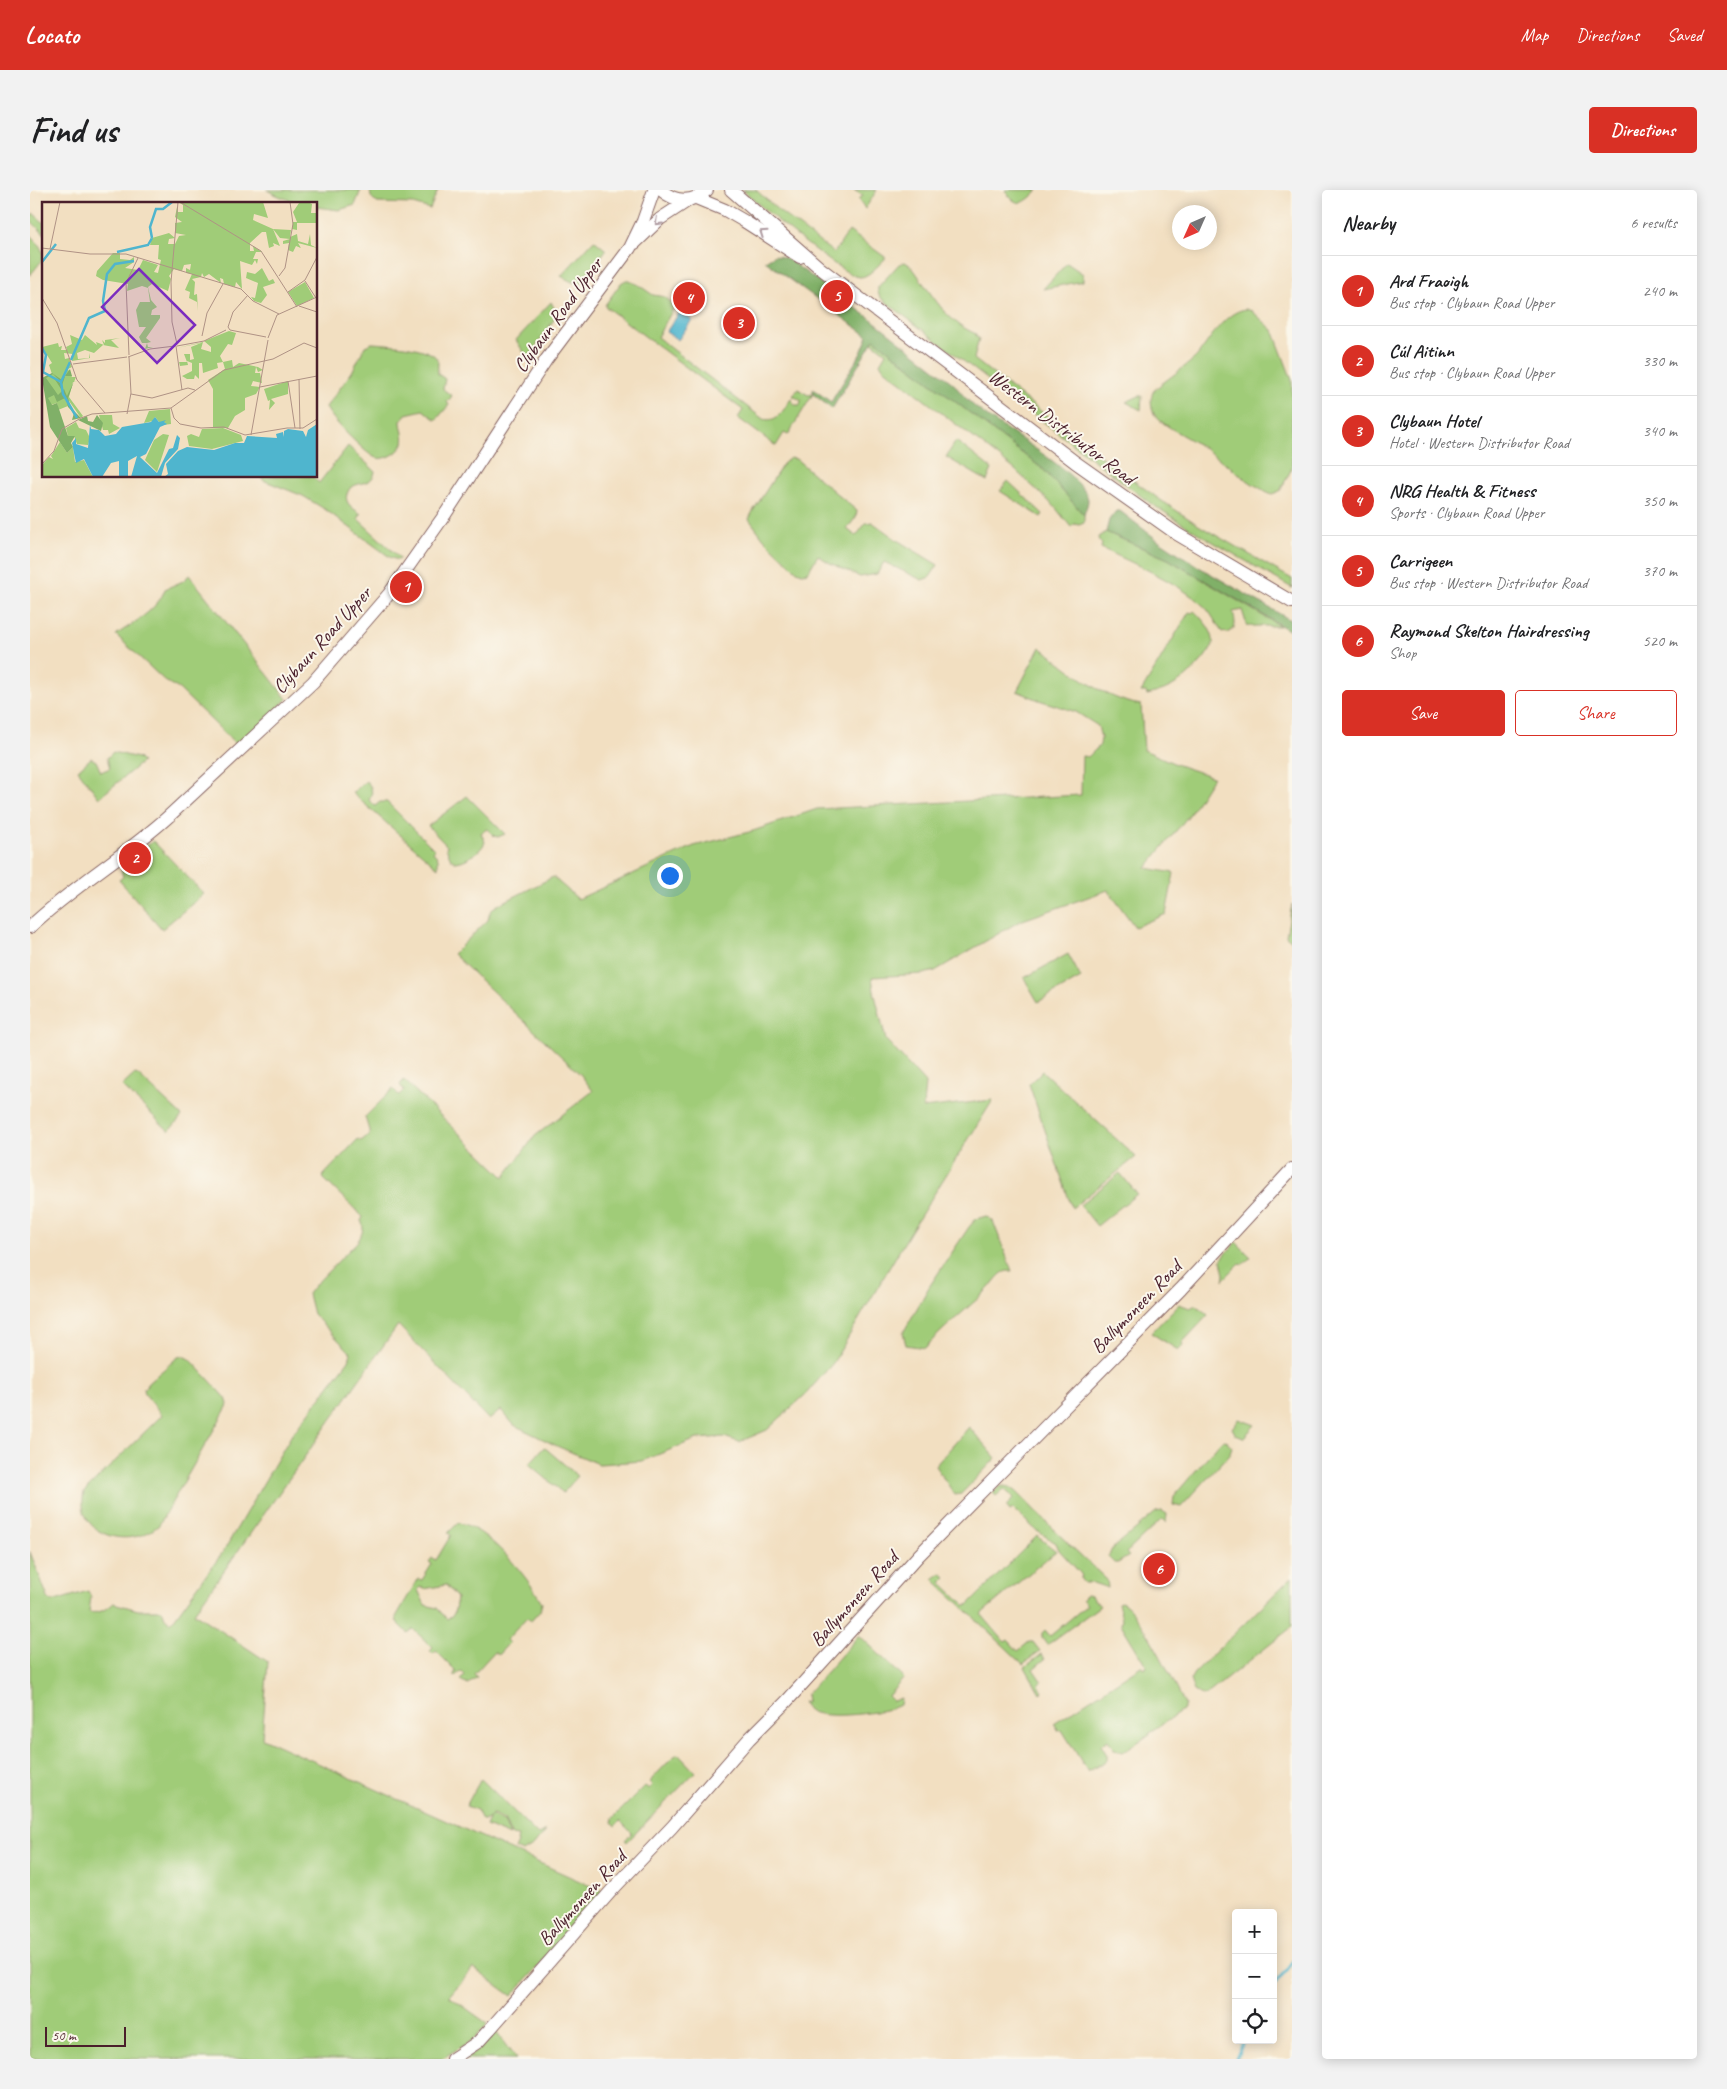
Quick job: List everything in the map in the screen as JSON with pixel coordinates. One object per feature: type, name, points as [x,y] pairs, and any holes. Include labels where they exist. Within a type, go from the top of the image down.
[{"type":"street","name":"Clybaun Road Upper","points":[[630,248],[643,221],[654,190]]},
{"type":"street","name":"Western Distributor Road","points":[[662,190],[676,199],[692,199],[744,221],[820,268]]},
{"type":"street","name":"Clybaun Road Upper","points":[[30,927],[88,879],[158,826],[253,740],[326,668],[402,577],[546,360],[630,248],[660,218],[707,190]]},
{"type":"street","name":"Western Distributor Road","points":[[731,190],[820,268],[1145,513],[1292,602]]},
{"type":"street","name":"Ballymoneen Road","points":[[452,2059],[471,2047],[490,2029],[612,1890],[672,1827],[749,1739],[786,1702],[919,1555],[1192,1277],[1292,1168]]},
{"type":"green space","points":[[267,190],[361,190],[355,205],[339,210],[318,207],[318,202],[299,202]]},
{"type":"green space","points":[[370,190],[438,190],[430,209],[413,204],[377,203],[371,197]]},
{"type":"green space","points":[[743,190],[756,190],[780,212],[834,253],[849,231],[885,257],[885,259],[867,275],[860,277],[851,274],[801,239]]},
{"type":"green space","points":[[854,190],[877,190],[865,209],[859,199],[863,196]]},
{"type":"green space","points":[[1005,190],[1038,190],[1029,199],[1017,202]]},
{"type":"green space","points":[[33,213],[42,221],[42,232],[30,220]]},
{"type":"green space","points":[[30,235],[40,246],[42,259],[30,275]]},
{"type":"green space","points":[[594,240],[606,250],[581,284],[561,276]]},
{"type":"green space","points":[[775,255],[786,258],[870,318],[954,384],[980,411],[1059,466],[1084,490],[1088,504],[1084,515],[1044,470],[874,339],[832,409],[813,394],[813,389],[831,402],[861,353],[868,336],[765,261]]},
{"type":"green space","points":[[905,262],[913,269],[946,313],[979,338],[974,359],[1070,434],[1159,499],[1200,526],[1292,579],[1292,588],[1150,503],[882,299],[878,293],[878,287],[899,264]]},
{"type":"green space","points":[[1067,263],[1083,274],[1083,281],[1043,289]]},
{"type":"green space","points":[[626,280],[637,284],[653,295],[665,297],[675,306],[657,337],[763,419],[768,420],[776,417],[783,411],[791,399],[795,405],[800,405],[801,400],[793,396],[798,389],[808,395],[813,394],[788,435],[784,433],[776,446],[738,418],[743,410],[606,307],[605,305],[621,283]]},
{"type":"green space","points":[[551,302],[555,318],[528,359],[516,340]]},
{"type":"green space","points":[[1246,309],[1252,311],[1273,330],[1292,380],[1292,468],[1280,491],[1272,494],[1254,485],[1200,445],[1158,419],[1154,414],[1151,400],[1155,389],[1197,356],[1224,321],[1238,311]]},
{"type":"green space","points":[[874,339],[1044,470],[1084,515],[1084,523],[1074,524],[1071,527],[1054,506],[1014,469],[883,368],[880,363],[886,353],[872,342]]},
{"type":"green space","points":[[372,343],[407,346],[433,355],[438,361],[438,374],[445,379],[443,389],[452,396],[447,402],[449,405],[436,420],[423,410],[406,414],[401,421],[404,438],[401,447],[391,456],[382,458],[374,457],[347,434],[326,407],[352,372],[365,346]]},
{"type":"green space","points":[[1142,396],[1141,410],[1126,402]]},
{"type":"green space","points":[[956,441],[992,469],[987,481],[946,457]]},
{"type":"green space","points":[[348,446],[375,471],[369,480],[351,487],[347,500],[361,514],[358,519],[400,558],[399,560],[391,558],[326,510],[303,496],[263,480],[262,478],[314,478],[319,483]]},
{"type":"green space","points":[[790,458],[796,459],[857,511],[856,517],[847,529],[856,536],[866,523],[872,522],[938,565],[930,577],[922,580],[884,562],[877,574],[860,577],[828,562],[818,555],[808,572],[802,573],[797,571],[764,539],[749,519],[783,464]]},
{"type":"green space","points":[[1008,481],[1043,514],[1041,517],[1000,491]]},
{"type":"green space","points":[[1116,511],[1120,511],[1155,538],[1199,567],[1292,621],[1292,632],[1168,559],[1106,532],[1109,520]]},
{"type":"green space","points":[[1106,532],[1168,559],[1280,626],[1247,626],[1242,610],[1233,612],[1235,624],[1233,629],[1227,633],[1222,632],[1205,607],[1182,589],[1101,548],[1102,544],[1098,537]]},
{"type":"green space","points":[[189,575],[287,699],[238,746],[179,689],[165,681],[116,635],[151,609],[162,596],[165,589],[183,581]]},
{"type":"green space","points":[[1194,611],[1212,635],[1213,644],[1211,649],[1193,671],[1179,682],[1156,693],[1147,695],[1146,692],[1141,692],[1189,612],[1192,613]]},
{"type":"green space","points":[[1040,647],[1075,674],[1100,690],[1113,697],[1141,705],[1144,750],[1178,765],[1213,777],[1189,815],[1146,868],[1174,873],[1166,914],[1135,927],[1108,890],[1020,921],[935,971],[923,974],[872,977],[886,1040],[925,1083],[923,1108],[993,1100],[911,1231],[833,1363],[806,1394],[767,1430],[739,1442],[724,1437],[697,1439],[642,1461],[599,1464],[514,1425],[501,1410],[489,1420],[398,1325],[194,1613],[268,1662],[262,1738],[604,1892],[512,1996],[473,1968],[449,1996],[488,2024],[473,2040],[441,2059],[30,2059],[30,1552],[48,1598],[52,1602],[88,1591],[91,1597],[89,1612],[102,1611],[113,1603],[138,1610],[162,1610],[165,1618],[171,1623],[223,1552],[291,1436],[349,1360],[351,1353],[313,1314],[308,1294],[358,1241],[362,1234],[363,1226],[361,1221],[363,1217],[322,1177],[358,1139],[361,1141],[370,1134],[365,1117],[393,1089],[399,1095],[404,1090],[400,1085],[404,1080],[504,1177],[535,1136],[593,1091],[581,1075],[453,954],[488,920],[490,912],[496,906],[553,877],[578,899],[694,846],[753,831],[817,809],[1081,795],[1082,756],[1088,757],[1100,745],[1101,738],[1098,726],[1076,712],[1017,691]]},
{"type":"green space","points":[[113,752],[138,758],[142,762],[99,798],[78,770],[91,758],[96,761],[101,772],[110,768],[107,758]]},
{"type":"green space","points":[[366,781],[372,790],[369,800],[375,806],[380,802],[387,802],[435,850],[433,852],[438,858],[438,868],[352,793]]},
{"type":"green space","points":[[467,796],[505,834],[498,837],[494,836],[487,829],[481,833],[485,842],[480,849],[468,858],[455,862],[451,859],[446,848],[447,846],[428,826]]},
{"type":"green space","points":[[153,841],[204,894],[162,929],[119,880],[123,877],[121,868],[126,862]]},
{"type":"green space","points":[[1292,904],[1292,941],[1286,936]]},
{"type":"green space","points":[[1068,954],[1081,978],[1038,1002],[1024,978]]},
{"type":"green space","points":[[1042,1071],[1136,1157],[1072,1208],[1029,1084]]},
{"type":"green space","points":[[135,1074],[182,1116],[169,1131],[122,1086]]},
{"type":"green space","points":[[1120,1173],[1137,1194],[1097,1226],[1080,1205]]},
{"type":"green space","points":[[986,1216],[993,1221],[1012,1271],[1001,1274],[987,1290],[925,1348],[906,1345],[903,1333],[929,1287],[969,1227],[976,1219]]},
{"type":"green space","points":[[1236,1242],[1251,1257],[1242,1265],[1240,1263],[1223,1280],[1221,1260]]},
{"type":"green space","points":[[1179,1304],[1190,1308],[1196,1305],[1208,1315],[1182,1343],[1183,1345],[1178,1350],[1151,1333]]},
{"type":"green space","points":[[183,1356],[191,1360],[226,1398],[227,1407],[159,1525],[147,1533],[134,1537],[120,1538],[107,1535],[96,1529],[87,1519],[83,1507],[84,1492],[162,1415],[145,1394],[144,1389],[148,1383],[178,1357]]},
{"type":"green space","points":[[1239,1419],[1255,1425],[1243,1438],[1236,1435],[1232,1428]]},
{"type":"green space","points":[[969,1427],[996,1458],[961,1494],[955,1495],[935,1466]]},
{"type":"green space","points":[[1226,1440],[1232,1447],[1229,1455],[1181,1507],[1173,1505],[1174,1496],[1221,1441]]},
{"type":"green space","points":[[544,1447],[578,1476],[563,1493],[529,1464]]},
{"type":"green space","points":[[999,1487],[1010,1487],[1017,1492],[1107,1580],[1108,1588],[1093,1583],[1084,1583],[1080,1578],[1082,1577],[1081,1574],[1059,1550],[1056,1543],[1037,1531],[1013,1509],[1010,1511],[1006,1506],[1014,1498],[1004,1489],[996,1496],[993,1493]]},
{"type":"green space","points":[[1162,1511],[1167,1514],[1166,1523],[1162,1519],[1126,1553],[1129,1556],[1118,1563],[1114,1563],[1108,1557],[1112,1549],[1156,1512]]},
{"type":"green space","points":[[458,1523],[469,1526],[481,1533],[506,1555],[528,1581],[542,1603],[540,1611],[531,1621],[527,1618],[506,1640],[509,1643],[498,1655],[494,1652],[474,1674],[477,1677],[468,1684],[460,1680],[465,1675],[461,1671],[455,1676],[456,1671],[436,1651],[433,1654],[430,1651],[433,1648],[413,1629],[408,1633],[397,1622],[396,1617],[418,1579],[422,1580],[432,1564],[429,1562],[432,1558],[436,1560],[451,1535],[448,1533]],"holes":[[[446,1585],[457,1598],[454,1614],[447,1619],[437,1608],[425,1605],[418,1590],[421,1587],[424,1589]]]},
{"type":"green space","points":[[1037,1536],[1056,1551],[981,1614],[1005,1642],[1008,1640],[1018,1651],[1029,1642],[1033,1642],[1040,1651],[1023,1664],[933,1579],[941,1573],[946,1577],[941,1582],[965,1605],[968,1605]]},
{"type":"green space","points":[[1292,1577],[1292,1627],[1206,1695],[1201,1695],[1194,1691],[1190,1680],[1194,1673]]},
{"type":"green space","points":[[1086,1595],[1091,1596],[1100,1606],[1047,1645],[1042,1638],[1042,1633],[1045,1630],[1050,1636],[1087,1605],[1082,1599]]},
{"type":"green space","points":[[1121,1602],[1128,1607],[1146,1632],[1185,1705],[1182,1711],[1123,1752],[1114,1749],[1108,1740],[1101,1745],[1107,1755],[1107,1760],[1088,1772],[1062,1730],[1059,1731],[1054,1723],[1141,1666],[1143,1669],[1147,1667],[1121,1624],[1122,1619],[1118,1603]]},
{"type":"green space","points":[[859,1635],[904,1678],[888,1696],[893,1701],[901,1698],[900,1705],[882,1711],[841,1715],[817,1714],[809,1710],[803,1702],[807,1701],[806,1695]]},
{"type":"green space","points":[[1042,1654],[1045,1659],[1033,1669],[1042,1682],[1039,1685],[1043,1692],[1040,1693],[1025,1667]]},
{"type":"green space","points":[[678,1754],[695,1772],[627,1842],[625,1840],[632,1833],[620,1821],[615,1826],[612,1822],[613,1818],[645,1786],[649,1789],[652,1785],[649,1782]]},
{"type":"green space","points":[[481,1779],[538,1835],[545,1831],[534,1845],[523,1852],[515,1849],[518,1836],[511,1835],[504,1819],[493,1814],[491,1815],[504,1821],[510,1836],[486,1826],[490,1817],[487,1820],[482,1820],[477,1810],[466,1806]]},
{"type":"green space","points":[[496,2032],[516,2059],[464,2059],[483,2046]]},
{"type":"water","points":[[680,312],[692,320],[678,340],[666,332]]},
{"type":"waterway","points":[[1277,1982],[1292,1962]]},
{"type":"waterway","points":[[1236,2059],[1242,2044]]},
{"type":"place","name":"Carrigeen","points":[[837,296]]},
{"type":"place","name":"NRG Health & Fitness","points":[[689,298]]},
{"type":"place","name":"Clybaun Hotel","points":[[739,323]]},
{"type":"place","name":"Ard Fraoigh","points":[[406,587]]},
{"type":"place","name":"Cúl Aitinn","points":[[135,858]]},
{"type":"place","name":"Raymond Skelton Hairdressing","points":[[1159,1569]]}]
